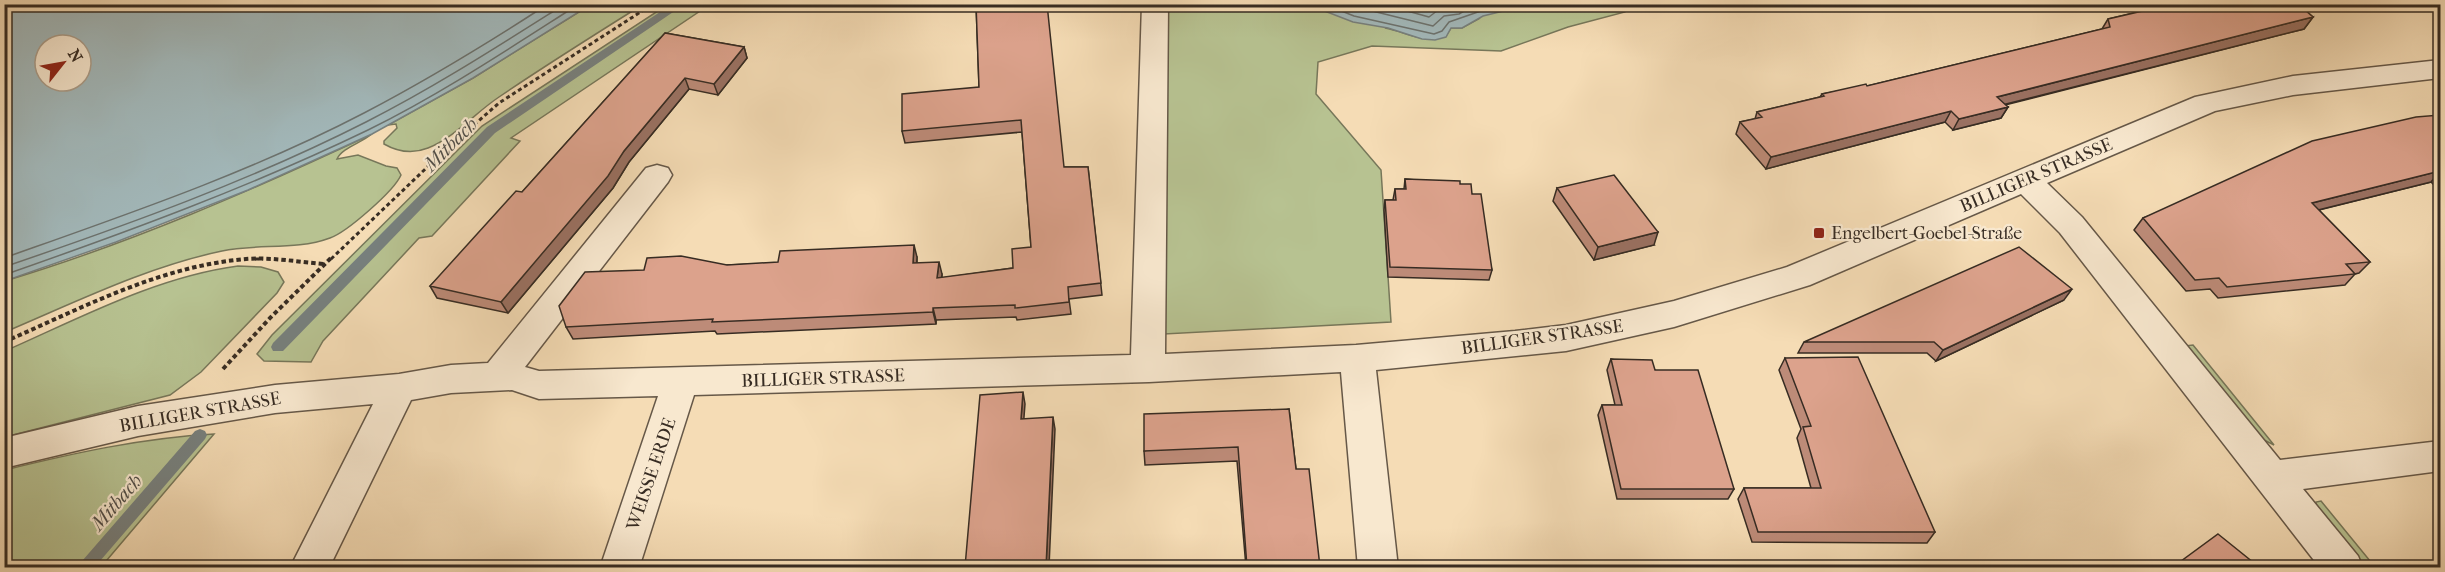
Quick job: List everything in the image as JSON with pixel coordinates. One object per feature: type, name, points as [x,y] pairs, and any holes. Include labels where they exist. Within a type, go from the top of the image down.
[{"type":"street","points":[[1149,368],[1155,4]]},
{"type":"street","name":"BILLIGER STRASSE","points":[[4,453],[138,421],[184,413],[320,394],[399,388],[451,378],[512,376],[539,385],[1149,368],[1356,358],[1566,338],[1674,314],[1725,300],[1807,272],[2171,117],[2232,96],[2321,81],[2440,69]]},
{"type":"street","points":[[498,376],[657,176]]},
{"type":"street","points":[[2024,179],[2071,225],[2344,567]]},
{"type":"street","points":[[1356,358],[1361,383],[1378,567]]},
{"type":"street","name":"WEISSE ERDE","points":[[619,567],[681,381]]},
{"type":"street","points":[[309,567],[399,388]]},
{"type":"street","points":[[2272,477],[2440,456]]},
{"type":"path","points":[[184,413],[270,318],[441,154],[499,103],[653,4]]},
{"type":"path","points":[[4,342],[134,287],[194,267],[246,259],[325,264]]},
{"type":"green space","points":[[590,5],[642,5],[499,97],[438,143],[422,150],[411,151],[395,149],[384,144],[384,141],[397,128],[396,124],[388,125],[473,78]]},
{"type":"green space","points":[[667,5],[709,5],[511,138],[520,141],[432,236],[419,238],[323,341],[311,362],[264,361],[257,354],[272,335],[482,126]]},
{"type":"green space","points":[[1168,5],[1627,5],[1625,12],[1568,27],[1501,51],[1372,46],[1318,62],[1316,94],[1381,170],[1391,322],[1164,334]],"holes":[[[1480,18],[1462,28],[1451,28],[1446,36],[1430,39],[1385,28]]]},
{"type":"green space","points":[[372,134],[343,152],[337,159],[358,155],[397,168],[401,175],[380,200],[338,234],[317,242],[290,246],[249,247],[222,251],[166,266],[112,286],[5,332],[5,281],[145,233]]},
{"type":"green space","points":[[238,266],[261,267],[278,272],[284,282],[277,293],[201,372],[170,395],[5,437],[5,351],[148,289],[208,271]]},
{"type":"green space","points":[[2193,345],[2274,445],[2254,435],[2184,346]]},
{"type":"green space","points":[[214,434],[101,567],[5,567],[5,470],[108,447]]},
{"type":"green space","points":[[2321,501],[2375,567],[2362,567],[2317,513],[2316,502]]},
{"type":"water","points":[[5,4],[590,4],[473,78],[372,134],[248,190],[116,242],[5,281]]},
{"type":"water","points":[[1309,5],[1528,5],[1483,16],[1462,28],[1451,28],[1446,37],[1435,40],[1422,39],[1388,28],[1353,22]]},
{"type":"building","points":[[976,4],[1047,4],[1064,167],[1088,167],[1101,283],[1068,287],[1069,302],[1015,308],[1015,305],[933,308],[933,312],[712,322],[713,319],[566,327],[559,306],[585,272],[644,270],[647,258],[681,256],[727,265],[778,262],[780,251],[914,245],[913,263],[939,262],[937,278],[1013,268],[1012,249],[1031,247],[1021,120],[902,131],[902,94],[979,87]]},
{"type":"building","points":[[2162,4],[2298,4],[2313,17],[1997,97],[2008,107],[1959,119],[1951,111],[1771,157],[1740,122],[1762,117],[1757,112],[1824,96],[1822,94],[1866,84],[1867,86],[2110,27],[2108,19],[2164,6]]},
{"type":"building","points":[[665,33],[744,47],[714,84],[685,78],[624,151],[608,176],[501,302],[430,286],[516,191],[522,192]]},
{"type":"building","points":[[2440,115],[2440,171],[2312,203],[2370,262],[2346,264],[2355,274],[2227,287],[2219,278],[2195,280],[2143,218],[2312,141],[2416,117]]},
{"type":"building","points":[[1614,175],[1658,232],[1598,247],[1557,188]]},
{"type":"building","points":[[1405,179],[1460,181],[1460,184],[1471,184],[1472,194],[1481,194],[1492,270],[1390,267],[1385,200],[1396,200],[1395,189],[1406,189]]},
{"type":"building","points":[[2019,247],[2072,289],[1943,350],[1934,342],[1804,342]]},
{"type":"building","points":[[1858,357],[1935,532],[1758,532],[1744,488],[1821,488],[1803,427],[1811,426],[1785,358]]},
{"type":"building","points":[[1611,359],[1652,360],[1655,370],[1698,370],[1734,489],[1621,489],[1602,405],[1622,405]]},
{"type":"building","points":[[1023,392],[1021,419],[1053,417],[1046,567],[965,567],[980,395]]},
{"type":"building","points":[[1289,409],[1296,469],[1309,469],[1320,567],[1247,567],[1238,447],[1144,451],[1144,414]]},
{"type":"building","points":[[2218,534],[2259,567],[2173,567]]},
{"type":"waterway","name":"Mitbach","points":[[278,347],[491,130],[680,4]]},
{"type":"waterway","name":"Mitbach","points":[[84,568],[200,435]]},
{"type":"place","name":"Engelbert-Goebel-Straße","points":[[1819,233]]}]
